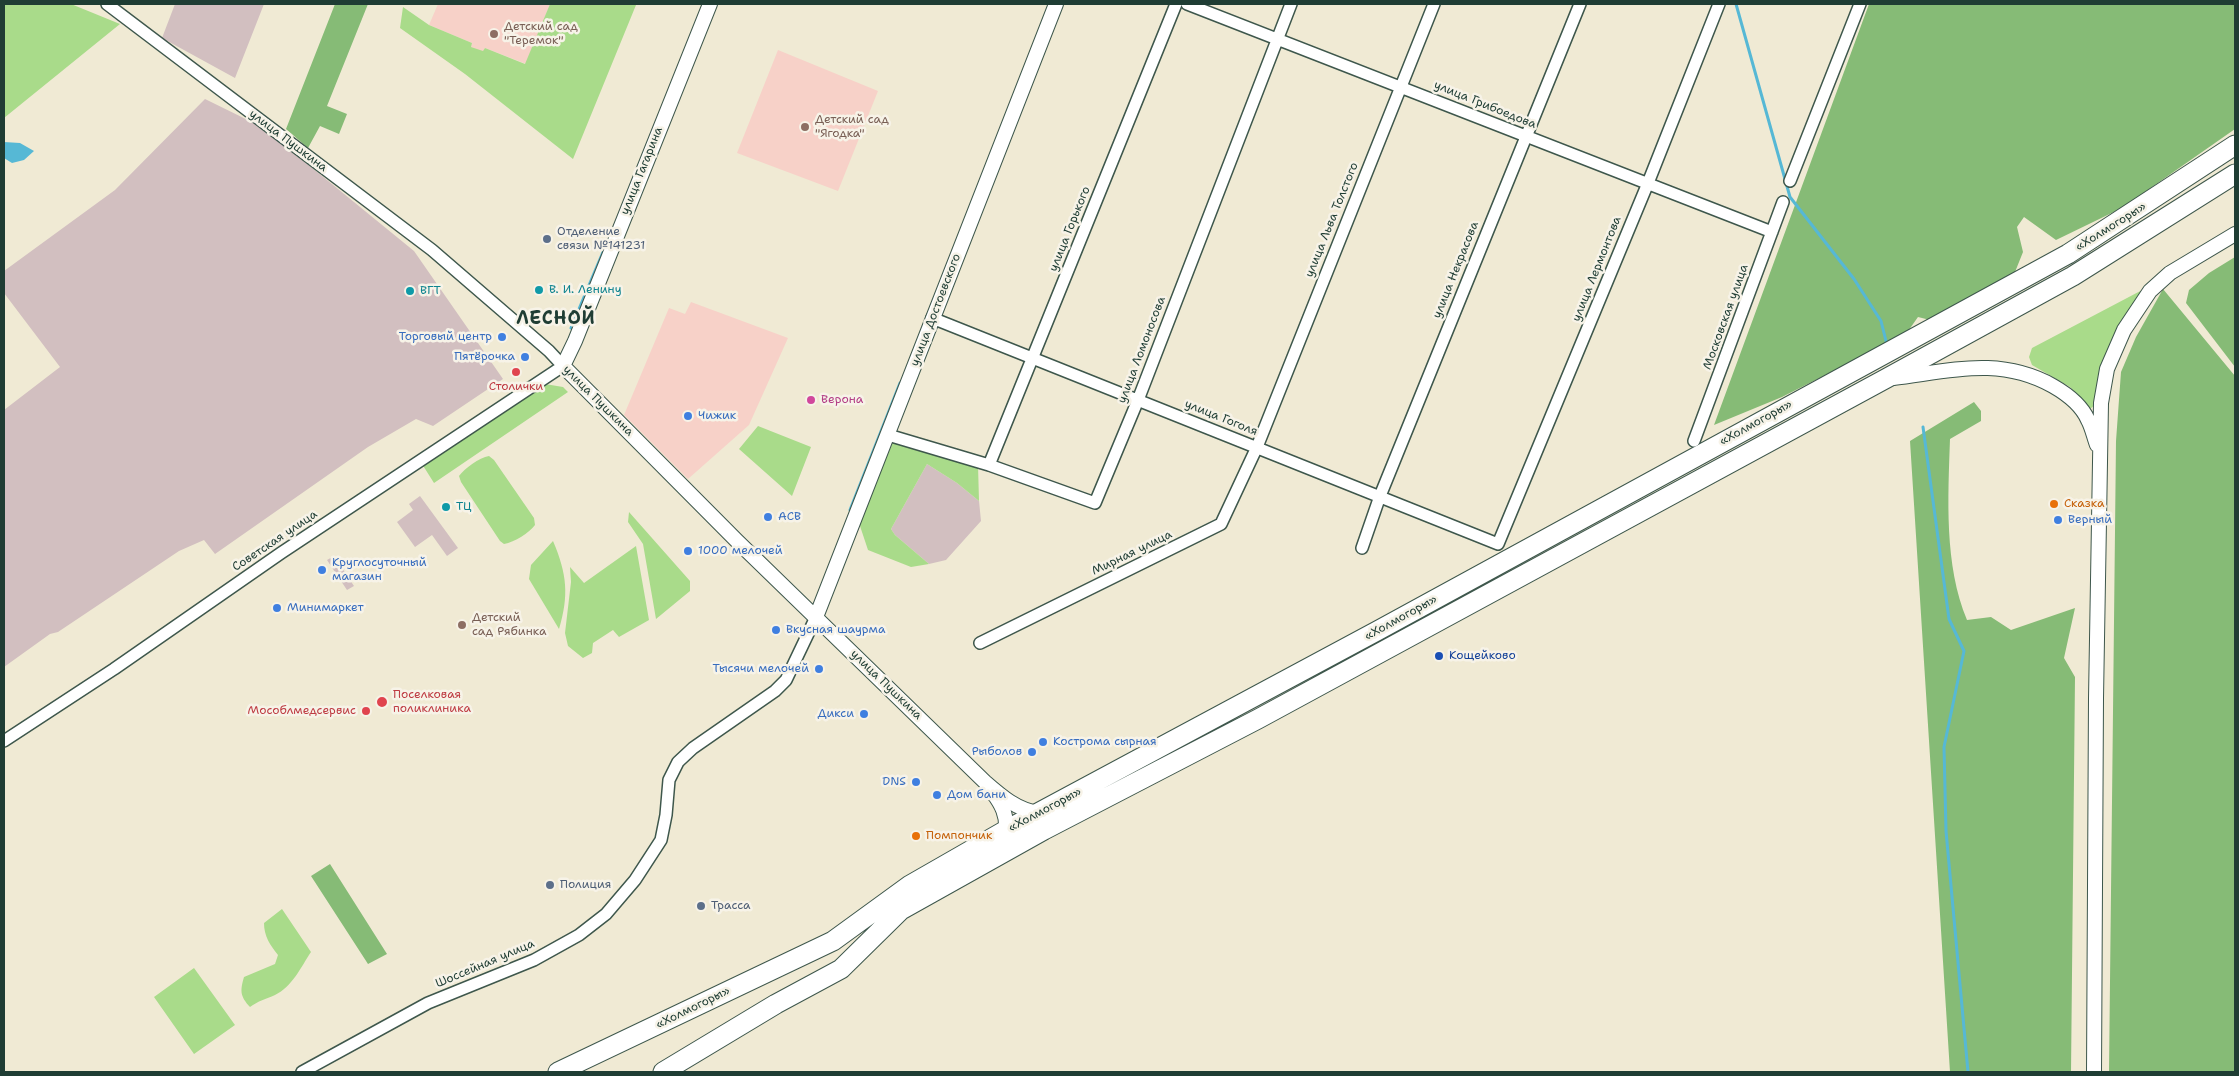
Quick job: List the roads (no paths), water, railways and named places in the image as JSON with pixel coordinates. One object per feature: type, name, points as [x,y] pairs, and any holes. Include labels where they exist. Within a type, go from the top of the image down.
[{"type":"highway","name":"«Холмогоры»","points":[[558,1072],[832,941],[910,885],[1006,830],[1377,631],[2068,254],[2172,188],[2235,145]]},
{"type":"highway","name":"«Холмогоры»","points":[[663,1072],[776,1004],[841,969],[902,910],[910,905],[1044,830],[1258,719],[2072,276],[2235,174]]},
{"type":"street","name":"улица Пушкина","points":[[107,4],[432,250],[550,351],[816,618],[985,782]]},
{"type":"street","name":"улица Гагарина","points":[[563,366],[575,341],[710,4]]},
{"type":"street","name":"улица Достоевского","points":[[816,618],[1056,4]]},
{"type":"street","name":"улица Горького","points":[[989,466],[1176,4]]},
{"type":"street","name":"улица Грибоедова","points":[[1187,4],[1772,232]]},
{"type":"street","name":"улица Ломоносова","points":[[888,435],[989,466],[1095,503],[1138,400],[1291,4]]},
{"type":"street","name":"улица Льва Толстого","points":[[1257,447],[1434,4]]},
{"type":"street","name":"улица Некрасова","points":[[1362,548],[1380,496],[1580,4]]},
{"type":"street","name":"улица Лермонтова","points":[[1498,544],[1648,183],[1718,4]]},
{"type":"street","points":[[1790,181],[1860,4]]},
{"type":"street","name":"Московская улица","points":[[1694,441],[1783,202]]},
{"type":"street","points":[[2094,1072],[2096,698],[2101,403],[2107,369],[2124,330],[2150,291],[2170,272],[2235,234]]},
{"type":"street","name":"улица Гоголя","points":[[932,318],[1498,544]]},
{"type":"street","name":"Советская улица","points":[[4,741],[114,669],[281,553],[563,366]]},
{"type":"street","points":[[1887,378],[1987,366],[2034,375],[2061,390],[2079,404],[2088,420],[2100,456]]},
{"type":"street","name":"Мирная улица","points":[[980,643],[1221,524],[1257,447]]},
{"type":"street","name":"Шоссейная улица","points":[[302,1072],[428,1003],[534,960],[579,935],[606,914],[636,880],[661,840],[666,815],[669,780],[678,762],[693,748],[774,691],[786,680],[816,618]]},
{"type":"street","points":[[985,782],[1007,800],[1029,811],[1039,813]]},
{"type":"street","points":[[985,782],[1001,804],[1007,818],[1006,830]]},
{"type":"water","points":[[4,142],[20,143],[34,151],[24,160],[12,163],[4,158]]},
{"type":"waterway","points":[[1736,4],[1790,197],[1854,279],[1881,321],[1887,345]]},
{"type":"waterway","points":[[571,328],[603,252]]},
{"type":"waterway","points":[[850,510],[900,383]]},
{"type":"waterway","points":[[1923,427],[1949,619],[1964,651],[1944,747],[1946,831],[1968,1072]]},
{"type":"place","name":"Детский сад \"Теремок\"","points":[[494,34]]},
{"type":"place","name":"Детский сад \"Ягодка\"","points":[[805,127]]},
{"type":"place","name":"Отделение связи №141231","points":[[547,239]]},
{"type":"place","name":"В. И. Ленину","points":[[539,290]]},
{"type":"place","name":"ВГТ","points":[[410,291]]},
{"type":"place","name":"Торговый центр","points":[[502,337]]},
{"type":"place","name":"Пятёрочка","points":[[525,357]]},
{"type":"place","name":"Столички","points":[[516,372]]},
{"type":"place","name":"Верона","points":[[811,400]]},
{"type":"place","name":"Чижик","points":[[688,416]]},
{"type":"place","name":"Сказка","points":[[2054,504]]},
{"type":"place","name":"ТЦ","points":[[446,507]]},
{"type":"place","name":"АСВ","points":[[768,517]]},
{"type":"place","name":"Верный","points":[[2058,520]]},
{"type":"place","name":"1000 мелочей","points":[[688,551]]},
{"type":"place","name":"Круглосуточный магазин","points":[[322,570]]},
{"type":"place","name":"Минимаркет","points":[[277,608]]},
{"type":"place","name":"Детский сад Рябинка","points":[[462,625]]},
{"type":"place","name":"Вкусная шаурма","points":[[776,630]]},
{"type":"place","name":"Кощейково","points":[[1439,656]]},
{"type":"place","name":"Тысячи мелочей","points":[[819,669]]},
{"type":"place","name":"Поселковая поликлиника","points":[[382,702]]},
{"type":"place","name":"Мособлмедсервис","points":[[366,711]]},
{"type":"place","name":"Дикси","points":[[864,714]]},
{"type":"place","name":"Кострома сырная","points":[[1043,742]]},
{"type":"place","name":"Рыболов","points":[[1032,752]]},
{"type":"place","name":"DNS","points":[[916,782]]},
{"type":"place","name":"Дом бани","points":[[937,795]]},
{"type":"place","name":"Помпончик","points":[[916,836]]},
{"type":"place","name":"Полиция","points":[[550,885]]},
{"type":"place","name":"Трасса","points":[[701,906]]},
{"type":"district","name":"ЛЕСНОЙ","points":[[556,319]]}]
